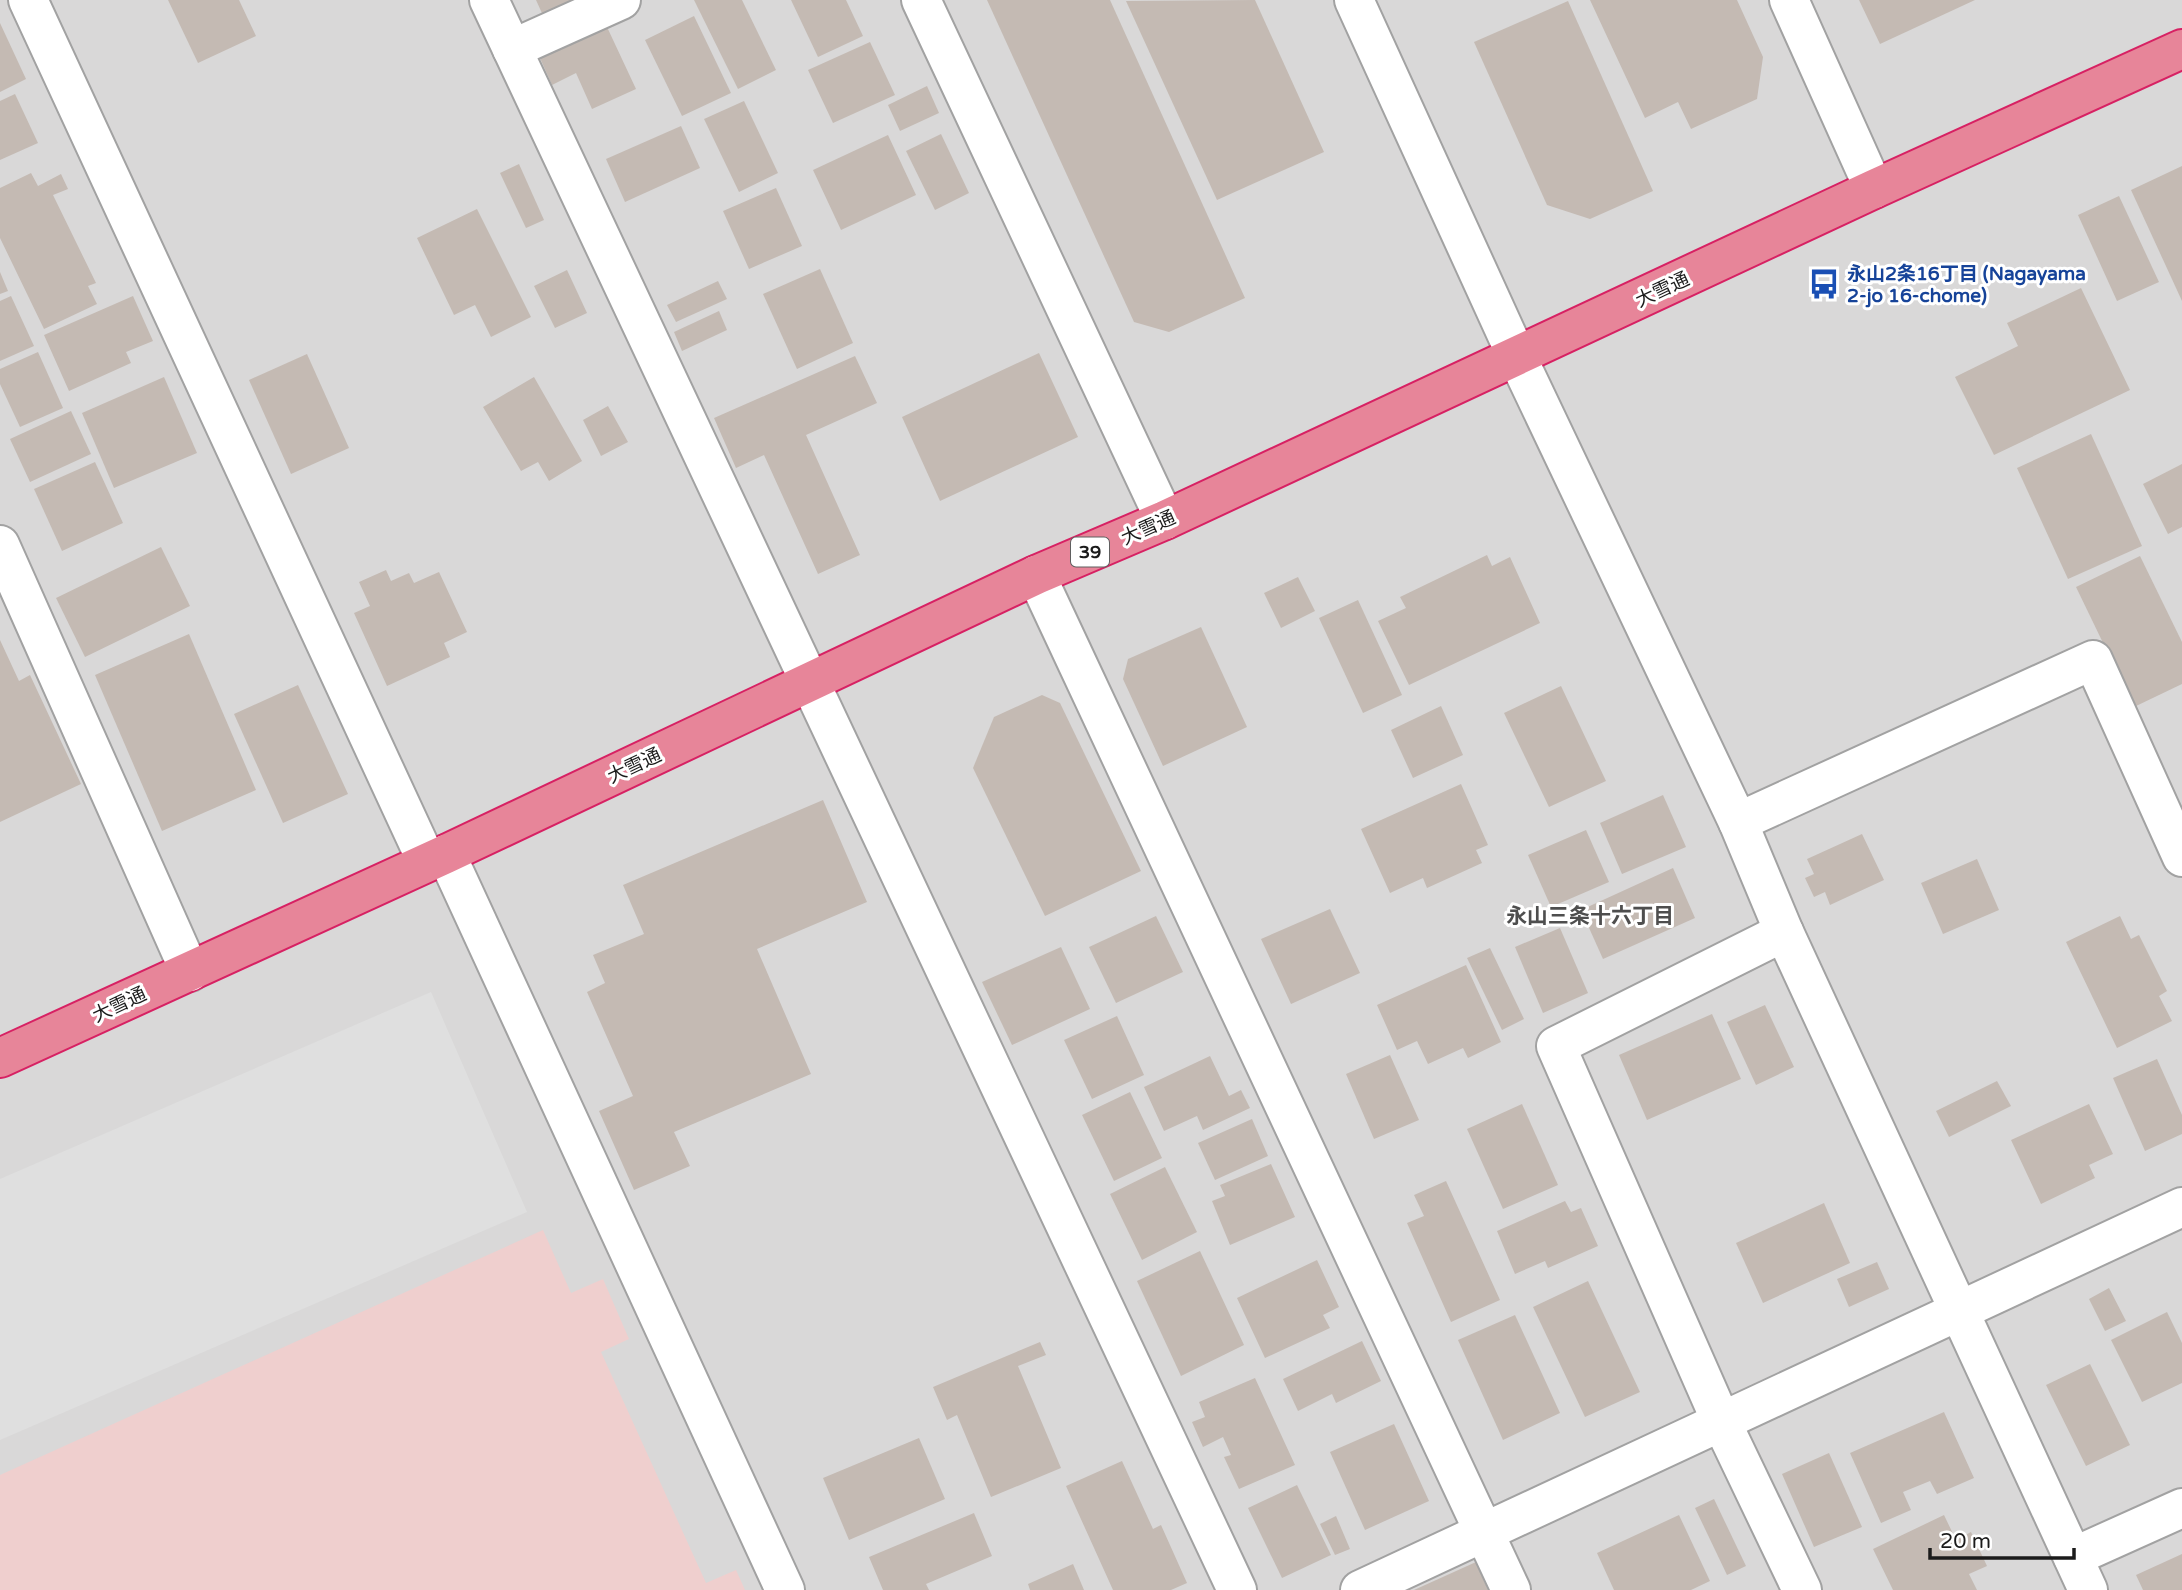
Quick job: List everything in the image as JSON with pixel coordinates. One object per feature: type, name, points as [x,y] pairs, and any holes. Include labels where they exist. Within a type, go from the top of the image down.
[{"type":"highway","name":"大雪通","points":[[0,1058],[437,858],[1037,575],[1165,520],[1874,189],[2182,49]]},
{"type":"street","points":[[28,0],[785,1590]]},
{"type":"street","points":[[489,0],[1237,1590]]},
{"type":"street","points":[[512,49],[621,0]]},
{"type":"street","points":[[921,0],[1165,520]]},
{"type":"street","points":[[1353,0],[1517,357],[1738,822],[1784,932],[2081,1574],[2182,1508]]},
{"type":"street","points":[[1789,0],[1874,189]]},
{"type":"street","points":[[0,545],[190,972]]},
{"type":"street","points":[[1037,575],[1511,1590]]},
{"type":"street","points":[[1738,822],[2092,660],[2182,857]]},
{"type":"street","points":[[1784,932],[1556,1046],[1721,1421],[1802,1590]]},
{"type":"street","points":[[1360,1590],[1483,1530],[1960,1313],[2182,1207]]},
{"type":"shaded area","points":[[0,0],[2182,0],[2182,1590],[0,1590]]},
{"type":"shaded area","points":[[431,992],[527,1212],[0,1440],[0,1179]]},
{"type":"shaded area","points":[[543,1230],[571,1293],[603,1279],[629,1339],[601,1352],[706,1583],[736,1570],[745,1590],[0,1590],[0,1475]]},
{"type":"building","points":[[168,0],[239,0],[256,36],[198,63]]},
{"type":"building","points":[[536,0],[595,0],[546,22]]},
{"type":"building","points":[[694,0],[742,0],[776,70],[738,89]]},
{"type":"building","points":[[791,0],[846,0],[863,36],[818,57]]},
{"type":"building","points":[[987,0],[1110,0],[1245,298],[1169,332],[1134,322]]},
{"type":"building","points":[[1255,0],[1324,152],[1217,200],[1126,1]]},
{"type":"building","points":[[1590,0],[1737,0],[1763,57],[1757,99],[1691,129],[1678,102],[1645,118]]},
{"type":"building","points":[[1859,0],[1975,0],[1880,44]]},
{"type":"building","points":[[1568,1],[1653,191],[1590,219],[1547,205],[1474,42]]},
{"type":"building","points":[[694,16],[731,93],[682,116],[645,40]]},
{"type":"building","points":[[0,23],[26,79],[0,92]]},
{"type":"building","points":[[607,27],[636,89],[592,109],[576,73],[552,85],[540,58]]},
{"type":"building","points":[[870,42],[895,95],[833,123],[808,70]]},
{"type":"building","points":[[927,86],[939,113],[900,131],[888,105]]},
{"type":"building","points":[[15,94],[38,143],[0,160],[0,101]]},
{"type":"building","points":[[744,101],[778,173],[739,192],[704,119]]},
{"type":"building","points":[[681,126],[700,168],[625,202],[606,159]]},
{"type":"building","points":[[941,134],[969,193],[935,210],[906,151]]},
{"type":"building","points":[[888,135],[916,195],[841,230],[813,170]]},
{"type":"building","points":[[519,164],[544,220],[526,228],[500,173]]},
{"type":"building","points":[[2182,166],[2182,301],[2131,190]]},
{"type":"building","points":[[31,173],[38,186],[61,174],[68,189],[53,195],[96,283],[88,286],[97,304],[44,329],[0,238],[0,188]]},
{"type":"building","points":[[776,188],[802,246],[749,269],[723,211]]},
{"type":"building","points":[[2119,196],[2159,282],[2117,301],[2078,215]]},
{"type":"building","points":[[477,209],[531,317],[491,337],[475,305],[454,315],[417,238]]},
{"type":"building","points":[[820,269],[853,343],[797,369],[763,294]]},
{"type":"building","points":[[567,270],[587,313],[555,328],[534,286]]},
{"type":"building","points":[[0,272],[8,291],[0,294]]},
{"type":"building","points":[[718,281],[727,299],[676,322],[667,305]]},
{"type":"building","points":[[2081,288],[2130,390],[1994,455],[1955,377],[2018,346],[2007,323]]},
{"type":"building","points":[[11,296],[34,346],[0,361],[0,301]]},
{"type":"building","points":[[133,296],[153,341],[126,352],[131,363],[69,391],[44,335]]},
{"type":"building","points":[[719,311],[727,330],[682,351],[674,332]]},
{"type":"building","points":[[38,352],[63,408],[20,427],[0,384],[0,369]]},
{"type":"building","points":[[1039,353],[1078,437],[940,501],[902,417]]},
{"type":"building","points":[[307,354],[349,448],[291,474],[249,380]]},
{"type":"building","points":[[855,356],[877,403],[806,435],[860,555],[818,574],[764,455],[736,468],[714,418]]},
{"type":"building","points":[[164,377],[197,453],[114,488],[82,413]]},
{"type":"building","points":[[534,377],[582,461],[549,481],[538,462],[521,471],[483,407]]},
{"type":"building","points":[[608,406],[628,442],[601,456],[583,420]]},
{"type":"building","points":[[71,411],[91,454],[30,482],[10,439]]},
{"type":"building","points":[[2091,434],[2142,546],[2068,579],[2017,468]]},
{"type":"building","points":[[95,462],[123,523],[62,551],[34,489]]},
{"type":"building","points":[[2182,464],[2182,527],[2168,534],[2143,484]]},
{"type":"building","points":[[161,547],[190,606],[85,657],[56,598]]},
{"type":"building","points":[[1487,555],[1492,566],[1510,557],[1540,623],[1409,685],[1378,621],[1406,608],[1400,597]]},
{"type":"building","points":[[2140,556],[2182,642],[2182,684],[2134,707],[2076,587]]},
{"type":"building","points":[[386,570],[391,581],[409,573],[414,583],[439,572],[467,632],[444,643],[450,657],[387,686],[354,613],[370,606],[359,582]]},
{"type":"building","points":[[1298,577],[1315,611],[1281,628],[1264,593]]},
{"type":"building","points":[[1358,600],[1402,695],[1363,713],[1319,618]]},
{"type":"building","points":[[1201,627],[1247,727],[1163,766],[1123,679],[1128,659]]},
{"type":"building","points":[[189,634],[256,790],[162,831],[95,675]]},
{"type":"building","points":[[0,640],[19,681],[30,675],[81,784],[0,822]]},
{"type":"building","points":[[298,685],[348,794],[283,823],[234,714]]},
{"type":"building","points":[[1561,686],[1606,781],[1549,807],[1504,713]]},
{"type":"building","points":[[1042,695],[1060,703],[1141,871],[1045,916],[973,768],[994,717]]},
{"type":"building","points":[[1441,706],[1463,755],[1413,778],[1391,730]]},
{"type":"building","points":[[1461,784],[1488,845],[1476,850],[1482,863],[1427,888],[1423,878],[1390,893],[1361,829]]},
{"type":"building","points":[[1663,795],[1686,847],[1622,874],[1600,823]]},
{"type":"building","points":[[823,800],[867,902],[757,949],[811,1074],[674,1132],[690,1166],[634,1190],[599,1111],[633,1096],[587,992],[605,983],[593,955],[644,934],[623,885]]},
{"type":"building","points":[[1586,830],[1609,882],[1551,907],[1528,855]]},
{"type":"building","points":[[1862,834],[1884,880],[1830,905],[1825,892],[1814,897],[1805,878],[1814,874],[1807,859]]},
{"type":"building","points":[[1977,859],[1999,910],[1943,934],[1921,883]]},
{"type":"building","points":[[1673,868],[1695,918],[1603,959],[1581,910]]},
{"type":"building","points":[[1330,909],[1360,973],[1291,1004],[1261,939]]},
{"type":"building","points":[[1156,916],[1183,972],[1116,1003],[1089,947]]},
{"type":"building","points":[[2120,916],[2131,939],[2139,935],[2167,991],[2159,996],[2172,1021],[2117,1048],[2066,942]]},
{"type":"building","points":[[1560,928],[1588,993],[1543,1013],[1515,947]]},
{"type":"building","points":[[1061,947],[1090,1009],[1012,1045],[982,982]]},
{"type":"building","points":[[1490,948],[1524,1019],[1502,1030],[1467,958]]},
{"type":"building","points":[[1466,965],[1501,1042],[1468,1058],[1463,1048],[1428,1064],[1417,1041],[1397,1050],[1377,1005]]},
{"type":"building","points":[[1765,1005],[1794,1067],[1756,1085],[1727,1022]]},
{"type":"building","points":[[1712,1014],[1741,1079],[1647,1120],[1619,1055]]},
{"type":"building","points":[[1117,1016],[1144,1075],[1092,1099],[1064,1040]]},
{"type":"building","points":[[1390,1055],[1419,1120],[1374,1139],[1346,1074]]},
{"type":"building","points":[[1210,1056],[1229,1096],[1241,1090],[1250,1108],[1203,1130],[1197,1116],[1164,1131],[1144,1087]]},
{"type":"building","points":[[2157,1059],[2182,1115],[2182,1134],[2145,1151],[2113,1078]]},
{"type":"building","points":[[1997,1081],[2011,1106],[1949,1137],[1936,1111]]},
{"type":"building","points":[[1130,1092],[1162,1158],[1114,1181],[1082,1115]]},
{"type":"building","points":[[1522,1104],[1558,1185],[1503,1209],[1467,1129]]},
{"type":"building","points":[[2089,1104],[2113,1154],[2089,1165],[2095,1178],[2041,1204],[2011,1140]]},
{"type":"building","points":[[1252,1119],[1268,1156],[1215,1180],[1198,1143]]},
{"type":"building","points":[[1271,1164],[1295,1217],[1230,1245],[1212,1201],[1225,1196],[1220,1185]]},
{"type":"building","points":[[1165,1167],[1197,1232],[1142,1260],[1110,1194]]},
{"type":"building","points":[[1446,1181],[1500,1300],[1451,1322],[1407,1223],[1424,1216],[1414,1195]]},
{"type":"building","points":[[1565,1201],[1571,1212],[1581,1208],[1598,1246],[1548,1268],[1545,1261],[1515,1274],[1497,1231]]},
{"type":"building","points":[[1824,1203],[1850,1263],[1763,1303],[1736,1243]]},
{"type":"building","points":[[1200,1251],[1244,1345],[1181,1376],[1137,1281]]},
{"type":"building","points":[[1317,1260],[1339,1307],[1323,1315],[1330,1328],[1265,1358],[1237,1298]]},
{"type":"building","points":[[1877,1262],[1889,1289],[1849,1307],[1837,1279]]},
{"type":"building","points":[[1588,1281],[1640,1392],[1585,1417],[1533,1307]]},
{"type":"building","points":[[2109,1288],[2126,1321],[2105,1331],[2089,1299]]},
{"type":"building","points":[[2167,1312],[2182,1343],[2182,1383],[2142,1402],[2111,1340]]},
{"type":"building","points":[[1515,1315],[1560,1413],[1503,1440],[1458,1340]]},
{"type":"building","points":[[1362,1341],[1381,1381],[1336,1403],[1332,1394],[1298,1411],[1283,1379]]},
{"type":"building","points":[[1040,1342],[1046,1355],[1018,1366],[1061,1468],[991,1497],[957,1415],[947,1420],[933,1387]]},
{"type":"building","points":[[2090,1364],[2130,1445],[2086,1466],[2046,1385]]},
{"type":"building","points":[[1255,1378],[1295,1465],[1239,1489],[1224,1457],[1231,1455],[1223,1437],[1203,1447],[1192,1422],[1205,1417],[1199,1402]]},
{"type":"building","points":[[1944,1412],[1974,1478],[1937,1494],[1930,1481],[1903,1492],[1911,1510],[1881,1523],[1850,1453]]},
{"type":"building","points":[[1394,1424],[1429,1501],[1365,1530],[1330,1452]]},
{"type":"building","points":[[919,1438],[945,1499],[849,1540],[823,1478]]},
{"type":"building","points":[[1829,1453],[1862,1527],[1814,1547],[1782,1474]]},
{"type":"building","points":[[1122,1461],[1153,1529],[1161,1525],[1187,1583],[1171,1590],[1113,1590],[1066,1486]]},
{"type":"building","points":[[1297,1485],[1331,1555],[1282,1578],[1248,1508]]},
{"type":"building","points":[[1714,1499],[1746,1566],[1727,1575],[1695,1508]]},
{"type":"building","points":[[974,1513],[992,1556],[926,1584],[929,1590],[883,1590],[869,1557]]},
{"type":"building","points":[[1679,1515],[1710,1581],[1691,1590],[1614,1590],[1597,1553]]},
{"type":"building","points":[[1944,1515],[1956,1540],[1971,1532],[1987,1566],[1969,1574],[1977,1590],[1893,1590],[1873,1549]]},
{"type":"building","points":[[1336,1516],[1350,1549],[1335,1555],[1320,1524]]},
{"type":"building","points":[[2182,1554],[2182,1590],[2143,1590],[2136,1575]]},
{"type":"building","points":[[1476,1562],[1488,1590],[1414,1590]]},
{"type":"building","points":[[1073,1564],[1084,1590],[1030,1590],[1028,1584]]},
{"type":"place","name":"永山2条16丁目 (Nagayama 2-jo 16-chome)","points":[[1824,284]]},
{"type":"district","name":"永山三条十六丁目","points":[[1590,916]]}]
